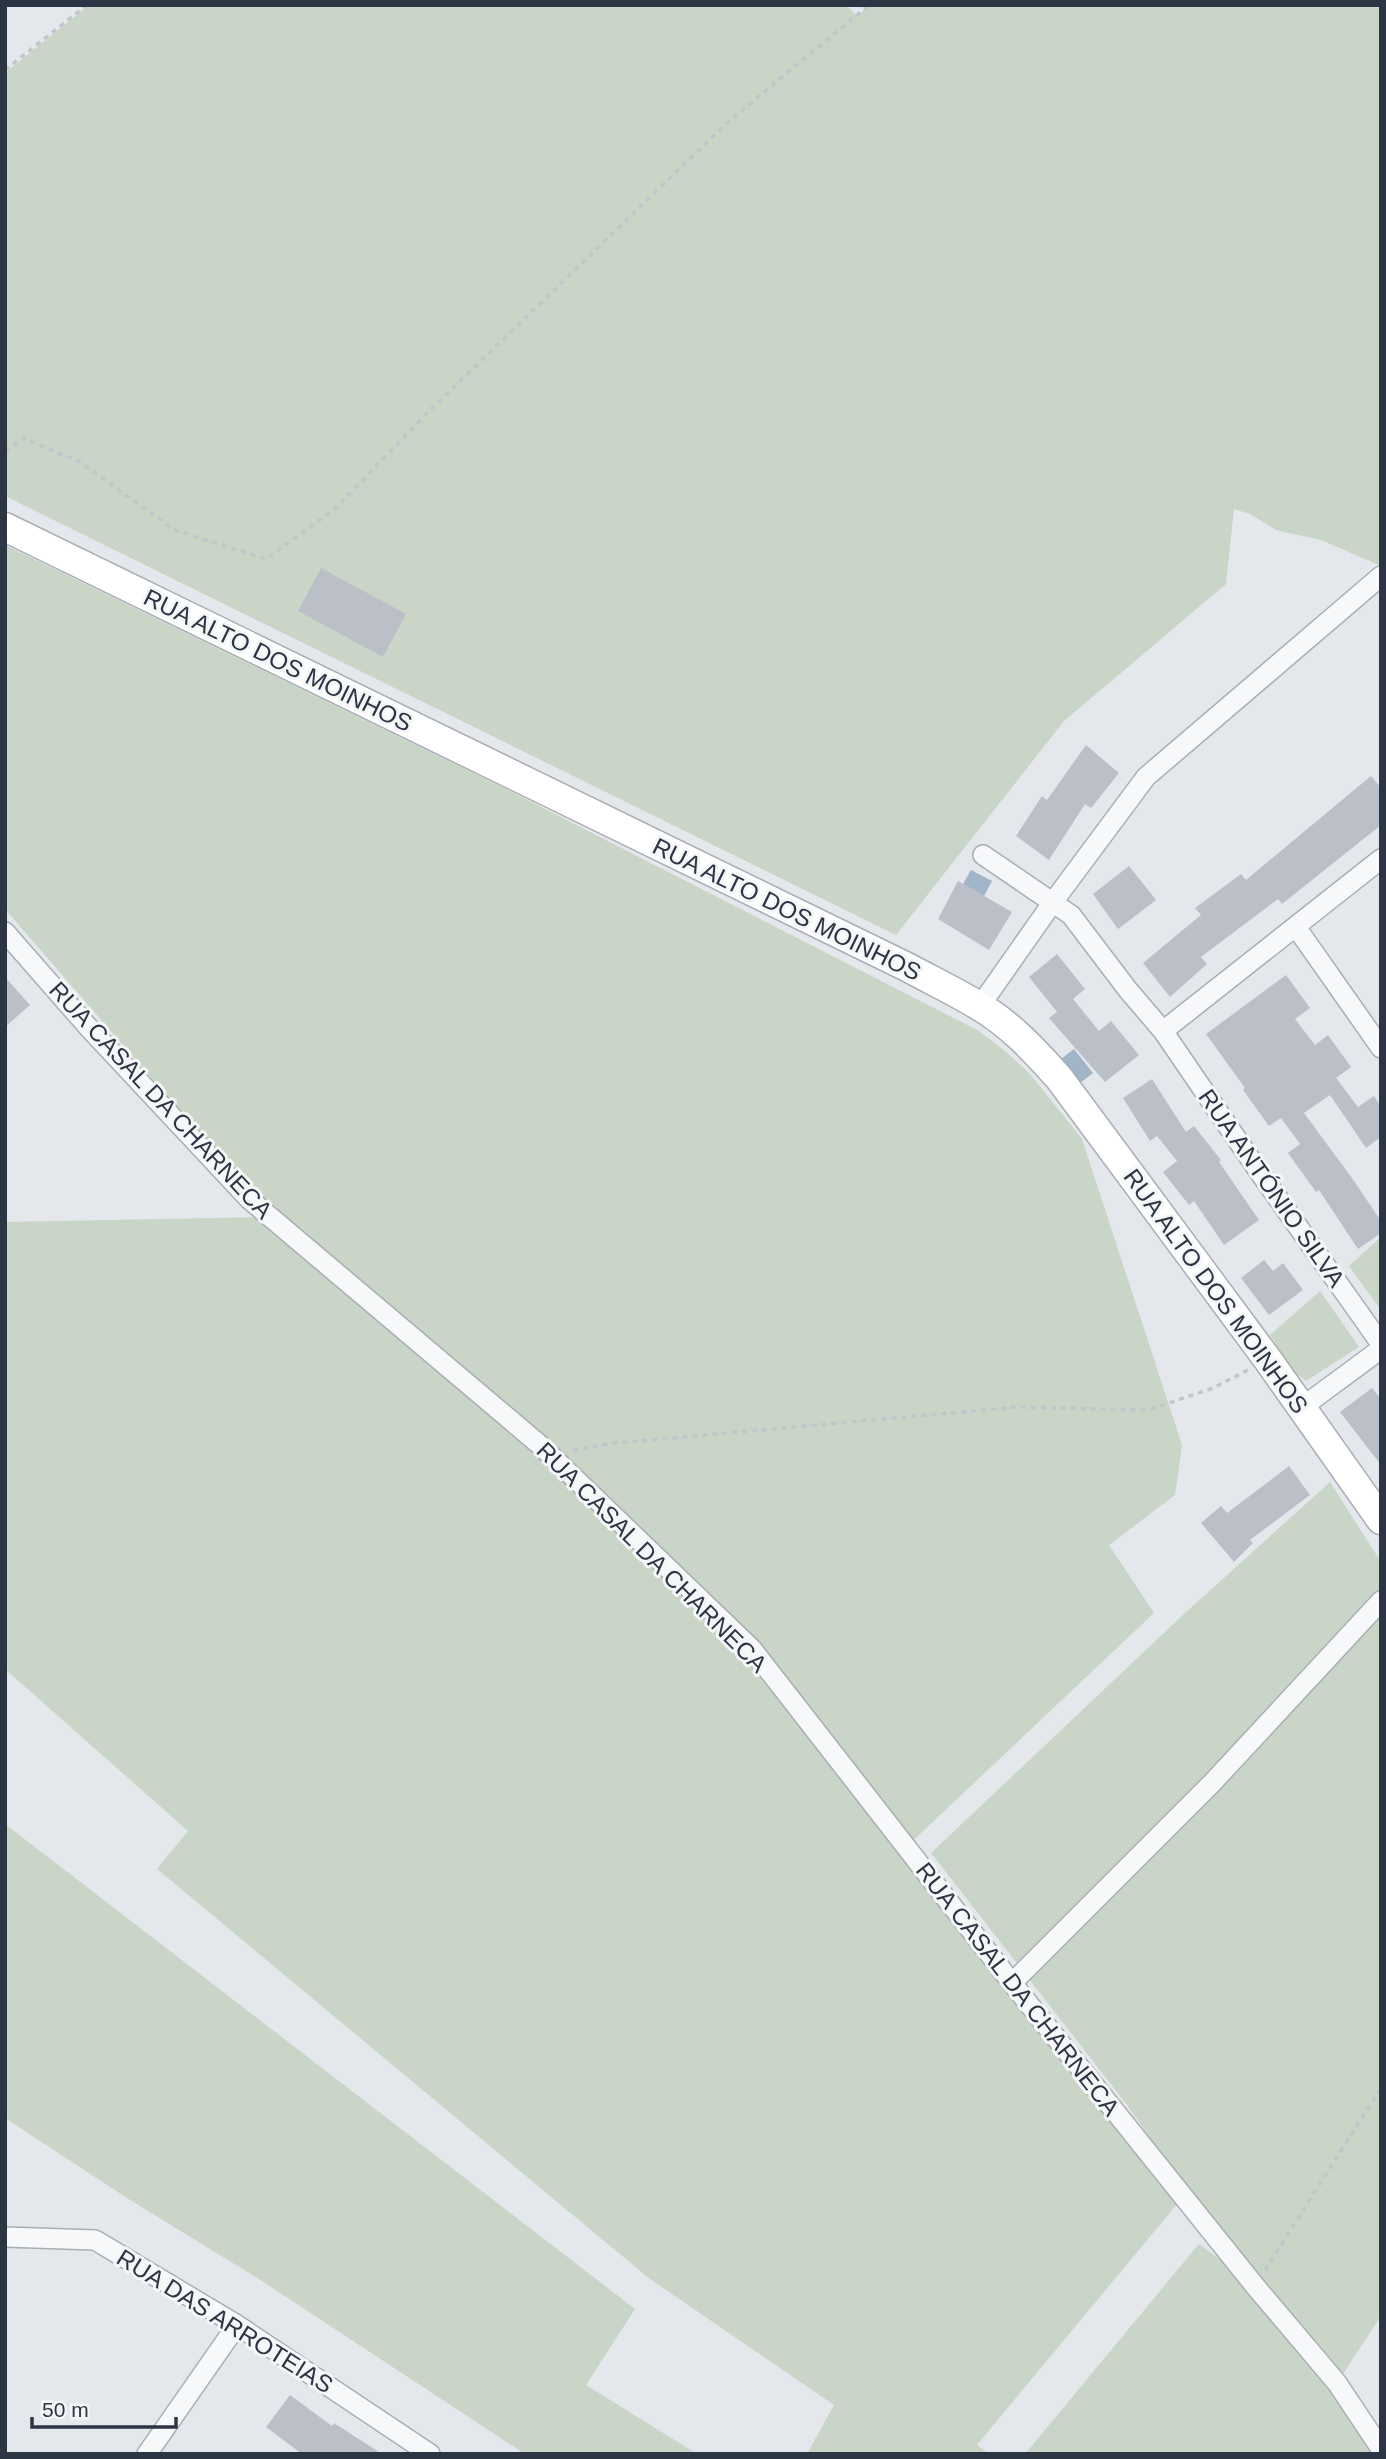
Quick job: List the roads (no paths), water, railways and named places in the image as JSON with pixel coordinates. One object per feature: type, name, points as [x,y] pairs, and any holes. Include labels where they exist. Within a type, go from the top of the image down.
[{"type":"street","name":"RUA ALTO DOS MOINHOS","points":[[5,527],[894,961],[980,1006],[1010,1028],[1059,1079],[1268,1360],[1381,1520]]},
{"type":"street","points":[[980,1006],[1146,777],[1381,576]]},
{"type":"street","name":"RUA ANTÓNIO SILVA","points":[[983,855],[1071,915],[1163,1031],[1381,1347]]},
{"type":"street","points":[[1163,1031],[1381,859]]},
{"type":"street","points":[[1296,927],[1381,1048]]},
{"type":"street","name":"RUA CASAL DA CHARNECA","points":[[5,932],[89,1028],[249,1199],[549,1454],[752,1649],[1012,1983],[1255,2286],[1337,2383],[1381,2449]]},
{"type":"street","points":[[1301,1408],[1381,1347]]},
{"type":"street","points":[[1012,1983],[1213,1782],[1381,1601]]},
{"type":"street","name":"RUA DAS ARROTEIAS","points":[[5,2237],[95,2240],[237,2325],[430,2454]]},
{"type":"street","points":[[147,2454],[237,2325]]},
{"type":"water","points":[[971,870],[992,881],[984,896],[963,884]]},
{"type":"water","points":[[1074,1049],[1093,1073],[1080,1083],[1061,1059]]}]
